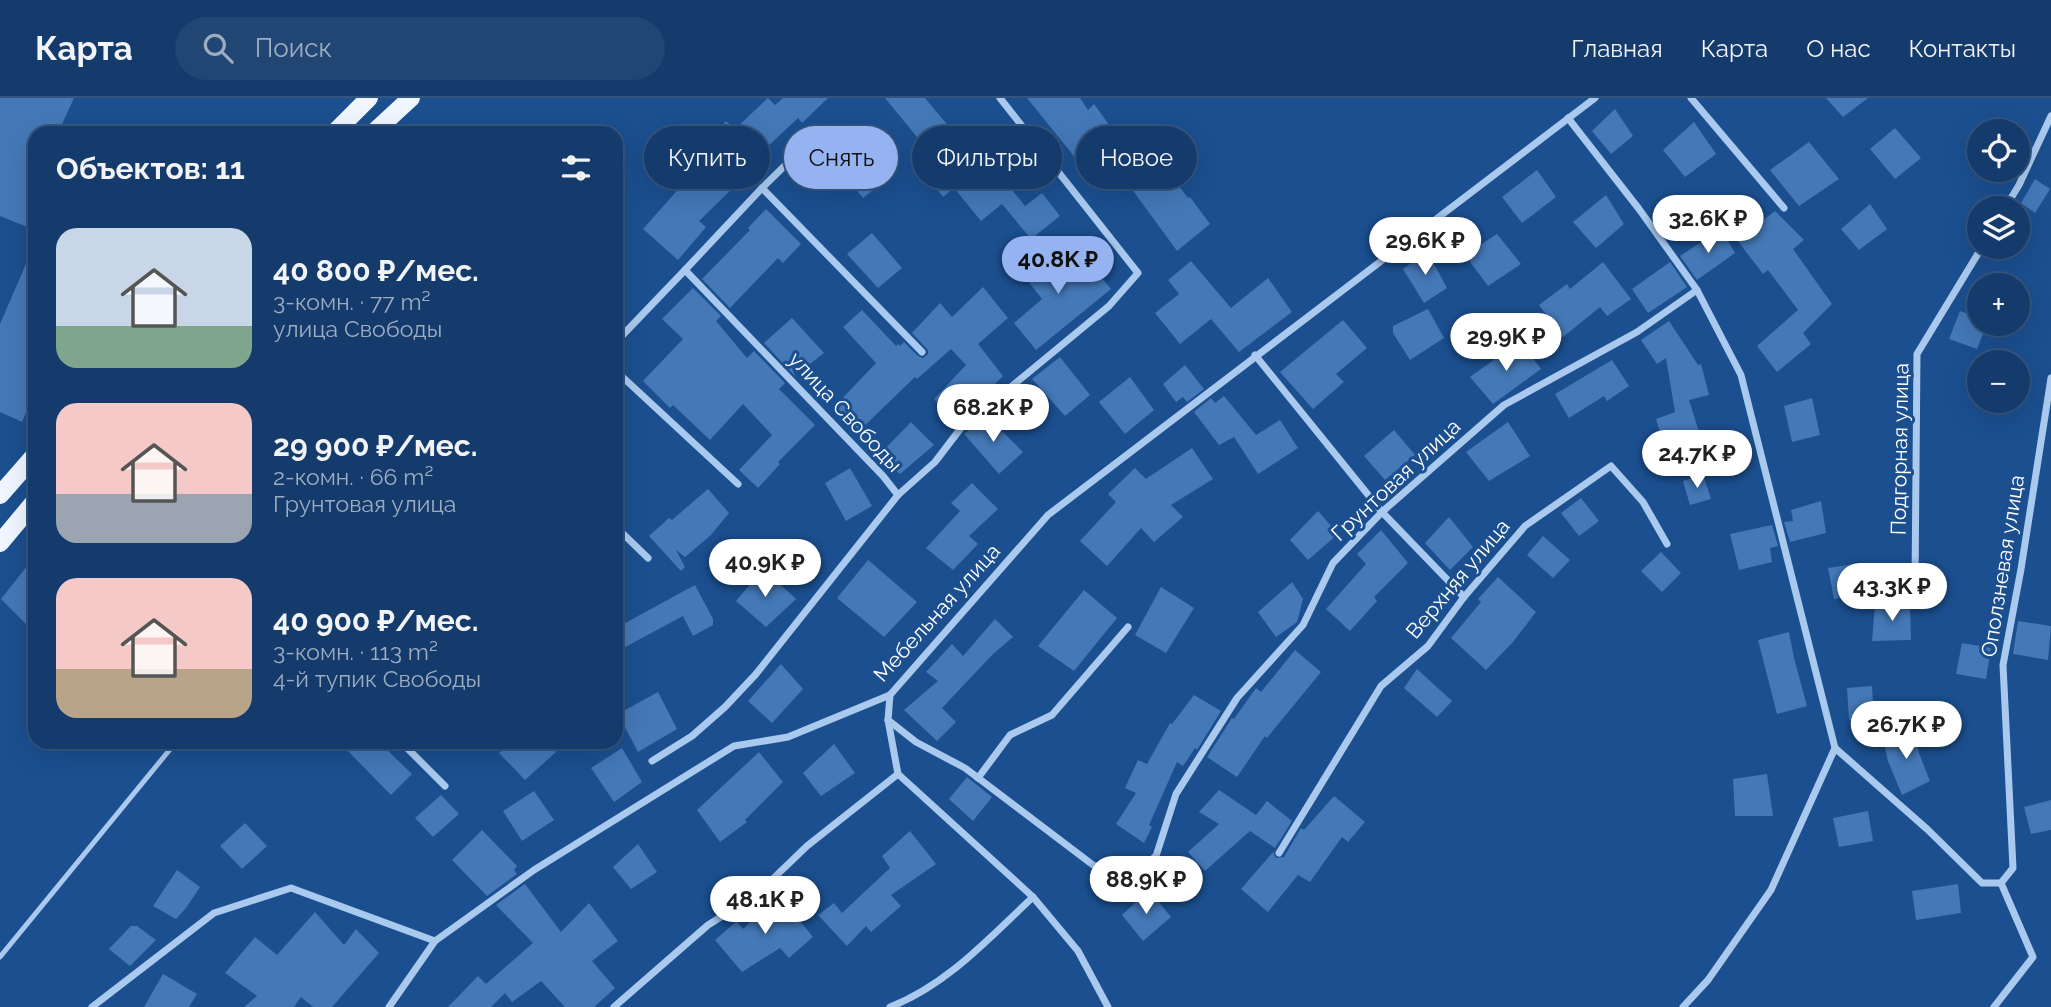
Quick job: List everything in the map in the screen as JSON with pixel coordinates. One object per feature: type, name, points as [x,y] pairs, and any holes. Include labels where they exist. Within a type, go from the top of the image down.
[{"type":"main road","points":[[341,126],[369,98]]},
{"type":"main road","points":[[381,126],[411,98]]},
{"type":"main road","points":[[0,495],[28,463]]},
{"type":"main road","points":[[0,542],[28,509]]},
{"type":"street","name":"улица Свободы","points":[[685,270],[883,476],[898,495],[935,462],[961,428],[1109,306],[1138,273],[1000,98]]},
{"type":"street","name":"Мебельная улица","points":[[389,1007],[435,942],[534,870],[734,746],[788,737],[890,695],[1048,515],[1595,98]]},
{"type":"street","points":[[1691,98],[1784,208]]},
{"type":"street","points":[[2012,196],[2051,116]]},
{"type":"street","points":[[1568,118],[1639,209],[1697,290],[1741,375],[1835,748],[1927,829],[1982,883],[2001,883],[2033,957],[1994,1007]]},
{"type":"street","points":[[770,180],[784,166]]},
{"type":"street","points":[[623,335],[761,189]]},
{"type":"street","points":[[763,189],[922,352]]},
{"type":"street","name":"Подгорная улица","points":[[1915,585],[1917,355],[1975,259]]},
{"type":"street","name":"Грунтовая улица","points":[[888,720],[916,742],[965,768],[1093,865],[1130,878],[1156,856],[1176,794],[1237,698],[1303,625],[1333,564],[1382,512],[1504,405],[1637,332],[1697,290]]},
{"type":"street","points":[[1255,355],[1382,512],[1464,597]]},
{"type":"street","points":[[623,377],[738,484]]},
{"type":"street","name":"Оползневая улица","points":[[2001,883],[2013,868],[2003,665],[2051,378]]},
{"type":"street","name":"Верхняя улица","points":[[1279,853],[1381,686],[1428,646],[1464,597],[1525,526],[1611,466],[1643,502],[1667,544]]},
{"type":"street","points":[[652,761],[691,736],[725,707],[756,674],[898,495]]},
{"type":"street","points":[[623,534],[648,558]]},
{"type":"street","points":[[978,778],[1010,735],[1052,715],[1128,627]]},
{"type":"street","points":[[890,695],[888,720],[898,774],[1033,897],[1078,951],[1108,1007]]},
{"type":"street","points":[[1683,1007],[1707,979],[1771,890],[1835,748]]},
{"type":"street","points":[[408,749],[445,786]]},
{"type":"street","points":[[614,1007],[708,925],[756,895],[807,846],[898,774]]},
{"type":"street","points":[[92,1007],[214,913],[291,888],[435,942]]},
{"type":"street","points":[[890,1007],[924,991],[953,970],[1033,897]]},
{"type":"lane","points":[[0,957],[170,749]]},
{"type":"building","points":[[0,98],[74,98],[61,126],[28,126],[28,227],[0,216]]},
{"type":"building","points":[[768,98],[775,105],[783,98],[828,98],[802,123],[798,118],[790,126],[784,126],[784,131],[770,145],[770,126],[738,126]]},
{"type":"building","points":[[885,98],[925,98],[948,126],[912,126],[912,131]]},
{"type":"building","points":[[1027,98],[1080,98],[1088,110],[1094,104],[1110,126],[1076,126],[1076,159],[1062,141],[1062,126],[1050,126]]},
{"type":"building","points":[[1826,98],[1868,98],[1843,117]]},
{"type":"building","points":[[1615,109],[1633,136],[1611,154],[1592,131]]},
{"type":"building","points":[[1694,122],[1716,154],[1685,177],[1663,150]]},
{"type":"building","points":[[1895,128],[1921,158],[1895,179],[1870,149]]},
{"type":"building","points":[[1809,142],[1839,179],[1799,206],[1770,170]]},
{"type":"building","points":[[1537,170],[1556,197],[1522,223],[1502,197]]},
{"type":"building","points":[[2035,179],[2050,189],[2035,213],[2030,209],[2030,196],[2025,196]]},
{"type":"building","points":[[678,189],[732,189],[699,221],[706,227],[678,260],[643,229]]},
{"type":"building","points":[[856,189],[874,189],[863,198]]},
{"type":"building","points":[[937,189],[953,189],[943,197]]},
{"type":"building","points":[[955,189],[1011,189],[1025,206],[1042,193],[1060,216],[1031,239],[1002,204],[981,221]]},
{"type":"building","points":[[1132,189],[1181,189],[1210,224],[1177,251]]},
{"type":"building","points":[[1606,195],[1624,224],[1596,248],[1573,222]]},
{"type":"building","points":[[1870,204],[1887,229],[1859,250],[1841,229]]},
{"type":"building","points":[[766,209],[801,244],[783,263],[778,258],[730,308],[702,279],[750,230],[748,228]]},
{"type":"building","points":[[1775,211],[1804,240],[1793,249],[1832,304],[1803,333],[1811,344],[1777,372],[1757,346],[1798,310],[1768,270],[1763,274],[1737,240]]},
{"type":"building","points":[[1721,229],[1735,253],[1697,280],[1680,256]]},
{"type":"building","points":[[872,233],[902,268],[878,288],[847,254]]},
{"type":"building","points":[[1497,234],[1521,264],[1488,286],[1465,255]]},
{"type":"building","points":[[1050,248],[1070,273],[1086,259],[1111,289],[1036,350],[1014,323],[1042,299],[1020,271]]},
{"type":"building","points":[[1427,251],[1447,288],[1424,303],[1403,269]]},
{"type":"building","points":[[28,259],[28,408],[22,422],[0,412],[0,324]]},
{"type":"building","points":[[1191,261],[1231,308],[1268,278],[1292,312],[1239,352],[1211,319],[1180,344],[1155,313],[1179,294],[1168,280]]},
{"type":"building","points":[[1603,262],[1631,299],[1607,316],[1600,307],[1563,337],[1539,305],[1567,284],[1570,289]]},
{"type":"building","points":[[1670,262],[1687,287],[1648,313],[1632,289]]},
{"type":"building","points":[[983,287],[1008,318],[978,344],[1003,376],[975,404],[978,406],[956,425],[934,399],[966,365],[951,349],[917,379],[915,377],[859,431],[835,406],[876,363],[843,327],[862,310],[896,346],[904,342],[923,358],[928,354],[928,350],[912,333],[940,303],[952,317]]},
{"type":"building","points":[[693,288],[721,316],[716,321],[747,358],[754,351],[785,383],[779,389],[815,425],[778,462],[780,464],[758,488],[739,470],[772,435],[743,404],[710,440],[673,405],[670,408],[643,381],[683,339],[662,319]]},
{"type":"building","points":[[1428,309],[1444,338],[1410,360],[1393,333],[1393,326]]},
{"type":"building","points":[[1960,311],[1967,314],[1967,336],[1982,336],[1977,349],[1949,339]]},
{"type":"building","points":[[792,318],[824,353],[801,371],[795,364],[792,367],[795,376],[764,343]]},
{"type":"building","points":[[1343,320],[1367,348],[1336,374],[1344,382],[1313,409],[1280,372]]},
{"type":"building","points":[[1669,321],[1698,365],[1701,364],[1709,395],[1689,400],[1700,435],[1664,445],[1656,419],[1675,412],[1666,358],[1657,364],[1641,340]]},
{"type":"building","points":[[1520,341],[1541,369],[1493,404],[1470,377]]},
{"type":"building","points":[[1060,357],[1090,395],[1065,416],[1032,379]]},
{"type":"building","points":[[1612,360],[1629,386],[1607,401],[1604,396],[1569,418],[1555,394]]},
{"type":"building","points":[[1185,365],[1204,389],[1187,402],[1183,397],[1176,402],[1163,384]]},
{"type":"building","points":[[1130,377],[1154,410],[1125,434],[1099,402]]},
{"type":"building","points":[[1224,396],[1256,435],[1280,420],[1298,448],[1258,474],[1234,437],[1219,445],[1194,412],[1211,398],[1215,403]]},
{"type":"building","points":[[1812,398],[1820,435],[1792,442],[1784,406]]},
{"type":"building","points":[[986,415],[1023,452],[999,474],[964,434]]},
{"type":"building","points":[[911,422],[934,445],[900,474],[879,455]]},
{"type":"building","points":[[1508,422],[1530,456],[1489,481],[1466,452]]},
{"type":"building","points":[[1394,430],[1415,455],[1385,480],[1364,456]]},
{"type":"building","points":[[1192,448],[1213,479],[1171,505],[1183,517],[1154,542],[1141,528],[1107,566],[1080,541],[1116,502],[1108,494],[1135,468],[1146,479]]},
{"type":"building","points":[[850,468],[872,506],[846,521],[825,483]]},
{"type":"building","points":[[1703,474],[1711,499],[1690,505],[1683,481]]},
{"type":"building","points":[[972,483],[998,509],[969,536],[978,544],[953,570],[926,548],[960,511],[951,503]]},
{"type":"building","points":[[708,489],[729,513],[711,535],[685,557],[676,550],[685,567],[681,571],[649,536]]},
{"type":"building","points":[[1581,498],[1599,521],[1579,536],[1561,513]]},
{"type":"building","points":[[1821,501],[1826,533],[1790,542],[1784,522],[1793,521],[1791,510]]},
{"type":"building","points":[[1318,511],[1338,534],[1308,560],[1290,540]]},
{"type":"building","points":[[1449,517],[1473,547],[1450,570],[1425,543]]},
{"type":"building","points":[[1772,525],[1778,546],[1770,548],[1772,562],[1739,570],[1730,534]]},
{"type":"building","points":[[1381,530],[1408,563],[1374,597],[1377,601],[1350,631],[1326,609],[1366,564],[1357,554]]},
{"type":"building","points":[[1543,536],[1570,560],[1553,578],[1527,555]]},
{"type":"building","points":[[1661,552],[1681,573],[1662,592],[1641,571]]},
{"type":"building","points":[[868,560],[917,602],[884,637],[837,598]]},
{"type":"building","points":[[1854,564],[1860,595],[1834,599],[1828,568]]},
{"type":"building","points":[[28,565],[28,626],[1,599]]},
{"type":"building","points":[[763,569],[796,599],[766,627],[736,601]]},
{"type":"building","points":[[1498,577],[1536,612],[1513,642],[1486,670],[1451,638],[1481,602],[1478,599]]},
{"type":"building","points":[[1292,582],[1303,599],[1297,622],[1276,637],[1258,612]]},
{"type":"building","points":[[695,585],[713,619],[713,625],[693,636],[683,616],[623,648],[623,624]]},
{"type":"building","points":[[1161,587],[1194,608],[1166,653],[1135,635]]},
{"type":"building","points":[[1084,590],[1117,618],[1074,671],[1038,646]]},
{"type":"building","points":[[1875,604],[1910,604],[1911,640],[1872,641]]},
{"type":"building","points":[[995,619],[1013,637],[993,654],[942,708],[956,722],[937,741],[904,710],[938,681],[926,672],[952,644],[963,656]]},
{"type":"building","points":[[2018,621],[2051,626],[2048,660],[2013,654]]},
{"type":"building","points":[[1789,632],[1807,706],[1777,714],[1758,640]]},
{"type":"building","points":[[1962,643],[1991,648],[1986,679],[1956,674]]},
{"type":"building","points":[[1295,650],[1321,672],[1267,738],[1265,736],[1237,777],[1207,757],[1232,718],[1234,719],[1256,688],[1261,692]]},
{"type":"building","points":[[781,664],[803,689],[772,723],[748,701]]},
{"type":"building","points":[[1417,669],[1452,701],[1437,717],[1404,688]]},
{"type":"building","points":[[1872,686],[1874,719],[1849,720],[1847,688]]},
{"type":"building","points":[[658,692],[677,729],[638,752],[623,724],[623,711]]},
{"type":"building","points":[[1194,695],[1221,711],[1197,750],[1195,748],[1183,766],[1177,762],[1149,825],[1152,827],[1144,843],[1116,824],[1136,793],[1125,788],[1138,760],[1147,764],[1170,723],[1172,724]]},
{"type":"building","points":[[1915,729],[1919,753],[1930,781],[1902,795],[1888,761],[1883,740]]},
{"type":"building","points":[[834,744],[855,773],[821,796],[803,773]]},
{"type":"building","points":[[346,749],[386,749],[412,774],[391,795]]},
{"type":"building","points":[[503,749],[553,749],[556,752],[525,780],[499,753]]},
{"type":"building","points":[[623,749],[642,782],[614,802],[591,768]]},
{"type":"building","points":[[759,752],[783,782],[745,820],[747,822],[720,842],[697,810]]},
{"type":"building","points":[[1767,774],[1773,816],[1735,816],[1733,779]]},
{"type":"building","points":[[967,777],[992,797],[973,821],[949,799]]},
{"type":"building","points":[[1219,790],[1256,815],[1267,801],[1292,821],[1275,848],[1250,831],[1205,871],[1188,852],[1219,824],[1199,812]]},
{"type":"building","points":[[534,791],[554,820],[522,841],[503,811]]},
{"type":"building","points":[[441,795],[459,814],[433,837],[415,818]]},
{"type":"building","points":[[1334,796],[1365,822],[1348,842],[1342,837],[1310,882],[1298,875],[1268,912],[1241,889],[1273,852],[1276,858],[1284,857],[1301,828],[1304,830]]},
{"type":"building","points":[[2051,800],[2051,830],[2031,834],[2024,807]]},
{"type":"building","points":[[1868,811],[1873,841],[1839,847],[1833,818]]},
{"type":"building","points":[[245,823],[267,846],[242,869],[220,846]]},
{"type":"building","points":[[482,830],[517,866],[514,870],[517,874],[487,896],[452,860]]},
{"type":"building","points":[[910,831],[936,864],[891,895],[901,906],[871,932],[866,926],[847,946],[818,915],[834,903],[842,913],[890,868],[882,856]]},
{"type":"building","points":[[638,844],[657,872],[631,889],[613,867]]},
{"type":"building","points":[[177,870],[200,887],[176,919],[153,906]]},
{"type":"building","points":[[525,884],[561,932],[589,903],[618,941],[592,961],[615,988],[594,1007],[565,1007],[541,981],[512,1002],[505,993],[491,1007],[448,1007],[478,976],[486,984],[533,943],[496,905]]},
{"type":"building","points":[[1958,884],[1961,913],[1916,920],[1912,891]]},
{"type":"building","points":[[1149,890],[1171,917],[1143,941],[1122,915]]},
{"type":"building","points":[[778,894],[813,937],[789,958],[780,948],[742,972],[715,940],[737,921],[743,929]]},
{"type":"building","points":[[315,912],[344,945],[356,929],[379,953],[332,1007],[313,1007],[301,997],[294,1007],[244,1007],[257,996],[225,973],[255,937],[277,955]]},
{"type":"building","points":[[131,926],[137,926],[156,940],[130,966],[109,949]]},
{"type":"building","points":[[163,974],[197,994],[189,1007],[144,1007]]}]
